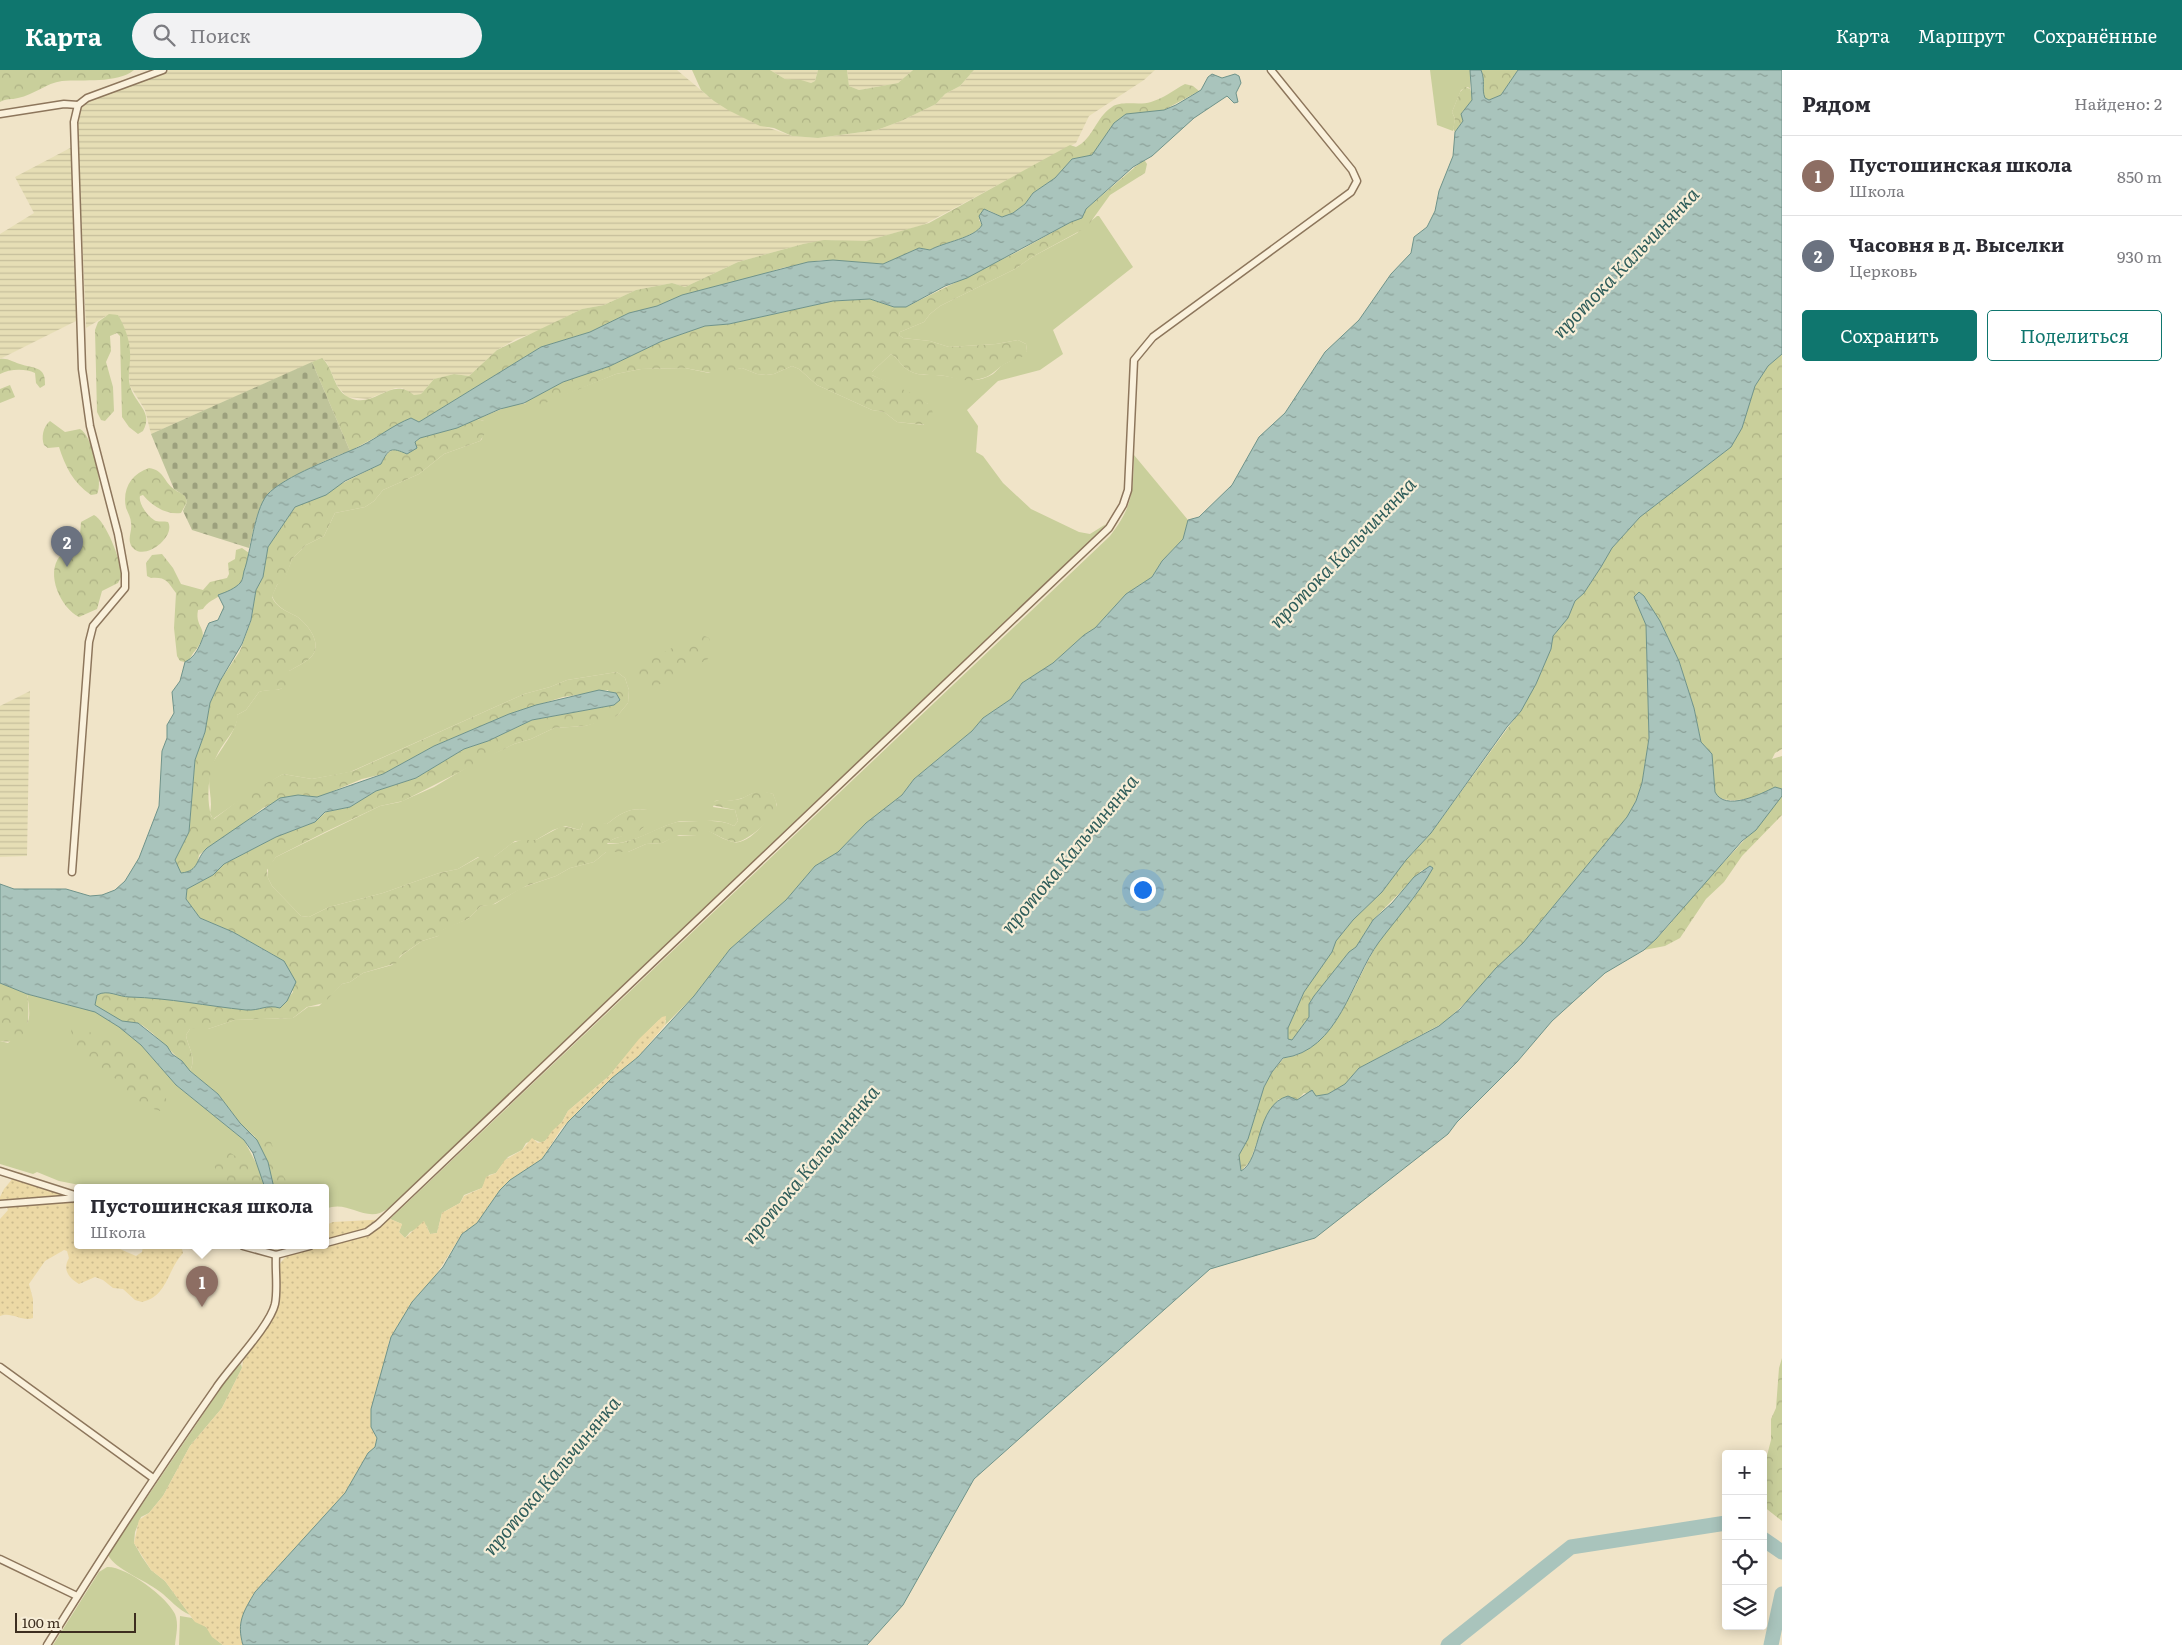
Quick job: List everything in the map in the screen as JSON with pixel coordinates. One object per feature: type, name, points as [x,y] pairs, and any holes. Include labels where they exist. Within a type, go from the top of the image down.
[{"type":"street","points":[[72,872],[89,642],[93,626],[125,588],[125,573],[118,534],[90,426],[82,369],[74,122],[78,105],[87,98],[163,70]]},
{"type":"street","points":[[329,1242],[367,1232],[378,1224],[1109,528],[1120,511],[1128,490],[1134,360],[1153,337],[1351,192],[1357,181],[1352,170],[1271,70]]},
{"type":"street","points":[[0,114],[64,104],[78,105]]},
{"type":"street","points":[[0,1171],[74,1196]]},
{"type":"street","points":[[0,1204],[74,1197]]},
{"type":"street","points":[[254,1249],[276,1255],[299,1249]]},
{"type":"street","points":[[47,1645],[153,1478],[232,1366],[269,1318],[275,1304],[276,1255]]},
{"type":"street","points":[[0,1367],[153,1478]]},
{"type":"street","points":[[0,1559],[78,1596]]},
{"type":"shaded area","points":[[170,70],[677,70],[708,96],[752,122],[792,136],[819,138],[877,130],[901,121],[936,104],[945,94],[960,86],[974,70],[1155,70],[1144,80],[1089,116],[1076,143],[923,225],[866,241],[831,240],[803,244],[738,262],[685,287],[672,283],[636,290],[604,305],[582,309],[536,332],[516,339],[497,350],[469,376],[454,374],[434,379],[421,394],[414,395],[402,388],[395,388],[368,399],[347,397],[338,387],[327,363],[322,358],[151,434],[145,410],[130,386],[128,367],[130,351],[118,315],[106,316],[86,328],[77,116],[82,106],[92,99]]},
{"type":"shaded area","points":[[770,70],[818,70],[815,81],[811,83],[785,79]]},
{"type":"shaded area","points":[[847,70],[913,70],[898,83],[859,90],[849,86]]},
{"type":"shaded area","points":[[72,147],[80,319],[0,359],[0,234],[34,213],[15,177]]},
{"type":"shaded area","points":[[30,691],[27,856],[0,857],[0,706]]},
{"type":"green space","points":[[0,70],[134,70],[119,77],[109,79],[56,82],[16,99],[0,102]]},
{"type":"green space","points":[[692,70],[770,70],[785,79],[811,83],[815,81],[818,70],[847,70],[849,86],[859,90],[898,83],[913,70],[974,70],[960,86],[945,94],[936,104],[901,121],[877,130],[818,138],[792,136],[774,128],[760,126],[728,110],[701,90]]},
{"type":"green space","points":[[1430,70],[1470,70],[1470,89],[1468,87],[1461,90],[1452,112],[1455,119],[1453,131],[1437,125]]},
{"type":"green space","points":[[1481,70],[1518,70],[1501,95],[1489,100],[1485,98]]},
{"type":"green space","points":[[1185,84],[1193,86],[1199,91],[1164,110],[1114,123],[1092,156],[1072,159],[1055,178],[1033,193],[1025,204],[1013,213],[1002,217],[988,210],[979,220],[982,225],[966,237],[930,250],[919,248],[883,264],[821,260],[782,268],[734,283],[682,295],[657,306],[629,313],[590,332],[541,347],[419,422],[411,418],[350,451],[312,362],[322,358],[339,389],[348,397],[357,400],[366,400],[397,389],[405,390],[414,395],[421,394],[434,379],[454,374],[469,376],[497,350],[582,309],[604,305],[636,290],[672,283],[685,287],[738,262],[803,244],[824,240],[866,241],[929,223],[1070,145],[1076,147],[1087,139],[1102,116],[1112,107],[1121,104],[1151,102]]},
{"type":"green space","points":[[1465,87],[1470,89],[1473,98],[1469,106],[1462,112],[1463,121],[1455,132],[1453,129],[1455,119],[1452,112],[1460,92]]},
{"type":"green space","points":[[1142,161],[1145,161],[1147,164],[1145,173],[1110,195],[1087,227],[1032,257],[1015,269],[940,306],[924,322],[900,332],[899,335],[903,338],[930,341],[949,347],[996,344],[1018,340],[1026,344],[1027,351],[1023,356],[1005,364],[986,377],[973,380],[940,375],[922,375],[906,368],[891,354],[872,372],[872,375],[915,395],[931,406],[933,414],[927,425],[897,422],[884,412],[872,410],[817,385],[799,369],[792,366],[774,374],[766,375],[757,374],[742,368],[716,374],[685,368],[641,369],[616,374],[538,406],[524,403],[563,382],[610,366],[662,341],[705,326],[729,324],[833,301],[870,299],[894,307],[906,307],[1082,218],[1086,209]]},
{"type":"green space","points":[[1099,216],[1133,267],[1053,330],[1063,354],[1040,370],[998,381],[967,410],[978,426],[976,452],[983,456],[1003,483],[1031,509],[1079,532],[1090,534],[1106,524],[1093,540],[404,1197],[380,1213],[366,1214],[347,1208],[329,1208],[329,1184],[74,1184],[59,1181],[37,1172],[33,1174],[0,1164],[0,1041],[8,1043],[28,1022],[27,994],[96,1012],[119,1027],[141,1045],[176,1085],[244,1140],[257,1165],[255,1137],[240,1123],[218,1094],[190,1071],[193,1061],[186,1035],[190,1029],[208,1029],[235,1020],[293,1018],[308,1007],[319,1006],[342,984],[350,982],[363,973],[392,965],[402,955],[422,941],[438,936],[440,931],[468,919],[481,906],[495,904],[521,888],[556,876],[570,868],[594,862],[606,852],[628,852],[646,844],[662,843],[675,836],[697,835],[707,830],[733,842],[746,840],[759,830],[777,805],[773,794],[765,792],[755,793],[735,800],[715,801],[713,807],[735,810],[738,821],[734,826],[717,821],[679,821],[625,842],[607,843],[642,829],[647,810],[630,810],[607,824],[583,823],[580,830],[565,826],[553,830],[536,840],[515,841],[494,857],[478,857],[458,869],[439,873],[383,893],[329,907],[309,917],[301,916],[272,886],[268,878],[268,867],[276,857],[380,806],[400,802],[434,787],[476,762],[514,744],[531,739],[554,728],[585,726],[618,715],[628,703],[629,690],[625,678],[617,672],[567,680],[524,694],[350,772],[312,779],[283,774],[213,819],[210,813],[210,770],[232,733],[237,715],[246,710],[259,692],[282,688],[285,685],[289,671],[307,660],[315,651],[315,639],[309,628],[296,616],[279,606],[272,596],[277,585],[285,578],[292,559],[306,545],[324,536],[335,513],[365,507],[374,501],[383,490],[419,474],[444,454],[480,441],[482,439],[484,421],[477,419],[512,405],[545,402],[616,374],[641,369],[685,368],[709,373],[742,368],[757,374],[766,375],[774,374],[792,366],[799,369],[817,385],[872,410],[884,412],[897,422],[924,425],[928,404],[872,375],[872,372],[891,354],[906,368],[917,374],[975,380],[993,374],[1003,365],[1022,355],[1027,351],[1026,344],[1018,340],[996,344],[949,347],[930,341],[903,338],[899,335],[900,332],[924,322],[940,306],[1015,269],[1032,257],[1077,233]]},
{"type":"green space","points":[[109,314],[118,315],[128,338],[130,347],[130,386],[146,418],[143,431],[138,434],[129,427],[122,417],[120,336],[117,333],[110,336],[111,351],[106,362],[113,387],[114,411],[105,421],[101,420],[97,412],[95,330],[98,322]]},
{"type":"green space","points":[[1782,354],[1782,749],[1775,753],[1772,759],[1782,756],[1782,789],[1741,800],[1718,797],[1715,792],[1713,766],[1701,742],[1694,708],[1679,661],[1660,621],[1650,607],[1639,607],[1646,625],[1649,738],[1642,783],[1636,801],[1627,817],[1523,943],[1496,968],[1470,998],[1445,1022],[1359,1068],[1345,1084],[1328,1094],[1316,1096],[1304,1093],[1297,1100],[1279,1099],[1267,1114],[1250,1161],[1241,1171],[1239,1155],[1248,1139],[1264,1087],[1272,1072],[1284,1058],[1301,1053],[1316,1043],[1329,1029],[1341,1013],[1377,945],[1415,897],[1431,871],[1422,870],[1373,920],[1356,947],[1349,952],[1314,996],[1309,1004],[1309,1017],[1292,1040],[1288,1039],[1288,1028],[1304,992],[1336,941],[1353,920],[1382,892],[1406,860],[1431,833],[1515,718],[1536,684],[1551,649],[1553,636],[1568,618],[1575,601],[1584,593],[1612,548],[1640,517],[1731,447],[1742,428],[1755,386],[1768,366]]},
{"type":"green space","points":[[0,359],[38,369],[43,374],[45,385],[40,388],[36,383],[35,373],[27,370],[8,371],[0,374]]},
{"type":"green space","points":[[312,362],[350,451],[305,471],[271,491],[260,509],[249,548],[192,530],[183,511],[187,502],[185,496],[174,489],[151,434]]},
{"type":"green space","points":[[10,385],[15,397],[0,403],[0,389]]},
{"type":"green space","points":[[477,419],[487,422],[489,427],[480,441],[444,454],[419,474],[383,490],[374,501],[365,507],[335,513],[324,536],[306,545],[292,559],[285,580],[277,585],[272,597],[279,606],[296,616],[309,628],[315,639],[315,651],[307,660],[289,671],[289,679],[284,687],[259,692],[246,710],[237,715],[232,733],[220,750],[212,768],[208,797],[211,816],[214,819],[248,793],[283,774],[312,779],[353,771],[524,694],[567,680],[617,672],[625,678],[629,690],[628,703],[618,715],[608,720],[585,726],[554,728],[531,739],[514,744],[403,801],[380,806],[325,832],[276,857],[267,870],[272,886],[301,916],[309,917],[329,907],[383,893],[439,873],[458,869],[481,856],[494,857],[512,843],[521,840],[536,840],[562,826],[580,830],[583,823],[595,821],[607,824],[630,810],[647,810],[649,815],[642,829],[636,833],[611,840],[607,844],[626,842],[677,822],[717,821],[734,826],[738,821],[735,810],[711,805],[719,800],[739,799],[755,792],[773,794],[776,810],[765,824],[741,841],[733,842],[707,831],[700,835],[679,835],[662,843],[646,844],[628,852],[606,852],[594,862],[570,868],[556,876],[526,886],[492,905],[481,906],[468,919],[443,930],[438,936],[422,941],[400,956],[397,963],[363,973],[350,982],[342,984],[324,1003],[307,1007],[293,1018],[235,1020],[208,1029],[190,1029],[186,1035],[193,1061],[190,1071],[143,1026],[136,1022],[118,1020],[95,1005],[97,995],[109,993],[127,997],[179,999],[259,1009],[269,1005],[280,1008],[293,992],[274,955],[233,932],[200,918],[186,899],[187,889],[213,875],[224,864],[276,837],[315,822],[326,812],[350,807],[376,791],[416,778],[464,749],[488,741],[532,720],[614,705],[608,690],[563,697],[509,714],[434,746],[383,774],[362,779],[317,797],[289,796],[263,808],[225,838],[207,848],[199,855],[197,865],[190,872],[181,874],[175,860],[189,832],[195,760],[205,732],[210,703],[220,681],[240,651],[251,621],[256,590],[263,577],[268,547],[295,507],[381,464],[389,452],[398,449],[404,453],[420,438],[457,428]]},
{"type":"green space","points":[[50,421],[65,432],[80,429],[89,440],[98,470],[99,488],[97,494],[91,495],[79,485],[67,467],[59,447],[48,448],[44,445],[43,432]]},
{"type":"green space","points":[[1134,455],[1188,520],[1183,539],[1162,561],[1152,577],[1126,594],[1095,628],[1084,635],[1053,663],[1022,683],[1011,699],[983,718],[972,731],[914,779],[902,795],[866,823],[838,852],[815,866],[786,900],[730,949],[694,996],[665,1025],[666,1020],[659,1020],[640,1039],[609,1076],[568,1111],[562,1122],[545,1141],[542,1143],[535,1140],[526,1143],[522,1150],[508,1157],[496,1173],[489,1175],[482,1188],[464,1195],[460,1203],[442,1213],[437,1233],[430,1234],[426,1225],[410,1232],[405,1238],[399,1232],[402,1224],[390,1219],[1110,536],[1123,516],[1130,498]]},
{"type":"green space","points":[[149,468],[161,473],[170,486],[185,496],[187,502],[181,513],[170,513],[155,506],[143,495],[140,496],[142,507],[147,514],[156,521],[168,522],[169,528],[168,534],[159,545],[153,549],[140,552],[134,549],[130,543],[131,521],[126,508],[125,495],[133,478]]},
{"type":"green space","points":[[94,515],[108,533],[119,561],[122,575],[118,583],[102,591],[97,609],[79,617],[72,613],[61,598],[57,590],[54,572],[60,556],[79,549],[81,522]]},
{"type":"green space","points":[[242,548],[249,553],[242,580],[234,588],[211,601],[203,609],[198,610],[197,617],[203,633],[202,638],[189,660],[185,662],[180,661],[177,656],[174,628],[176,593],[166,581],[147,576],[146,563],[152,555],[162,554],[173,568],[181,584],[203,590],[210,582],[227,578],[229,574],[228,563],[235,559],[236,550]]},
{"type":"green space","points":[[705,636],[709,638],[713,653],[708,659],[652,687],[638,685],[634,673],[638,665],[694,637]]},
{"type":"green space","points":[[1782,796],[1782,815],[1742,856],[1724,882],[1706,899],[1680,938],[1665,946],[1644,950],[1664,931]]},
{"type":"green space","points":[[0,983],[27,994],[28,1019],[26,1027],[18,1039],[10,1041],[0,1041]]},
{"type":"green space","points":[[77,1028],[121,1047],[133,1056],[155,1079],[169,1107],[160,1111],[152,1109],[136,1099],[115,1078],[96,1071],[84,1057],[73,1039],[71,1029]]},
{"type":"green space","points":[[256,1134],[271,1142],[282,1174],[288,1184],[273,1184],[268,1162],[255,1138]]},
{"type":"green space","points":[[218,1145],[243,1161],[257,1165],[264,1184],[224,1184],[216,1172],[212,1153]]},
{"type":"green space","points":[[1782,1358],[1782,1521],[1767,1509],[1767,1456],[1771,1440],[1771,1419],[1776,1408],[1779,1368]]},
{"type":"green space","points":[[241,1364],[242,1368],[222,1408],[190,1446],[163,1496],[149,1513],[141,1517],[135,1532],[134,1543],[142,1557],[151,1570],[165,1581],[190,1615],[153,1587],[117,1565],[108,1555],[231,1373]]},
{"type":"green space","points":[[107,1567],[115,1568],[135,1577],[155,1591],[171,1607],[177,1622],[175,1645],[53,1645],[99,1572]]},
{"type":"green space","points":[[180,1616],[192,1618],[204,1625],[223,1645],[179,1645]]},
{"type":"sand","points":[[666,1016],[665,1025],[638,1057],[585,1104],[561,1129],[542,1159],[510,1180],[500,1190],[477,1223],[462,1234],[434,1278],[412,1302],[389,1341],[386,1360],[371,1409],[373,1431],[377,1438],[375,1447],[368,1453],[345,1493],[255,1592],[242,1618],[240,1631],[243,1645],[223,1645],[212,1637],[206,1627],[195,1622],[165,1581],[151,1570],[134,1543],[139,1520],[149,1513],[163,1496],[190,1446],[222,1408],[242,1368],[243,1361],[276,1313],[280,1293],[278,1268],[281,1262],[293,1249],[329,1249],[329,1224],[333,1222],[390,1219],[402,1224],[399,1232],[405,1238],[424,1221],[430,1234],[437,1233],[442,1213],[460,1203],[464,1196],[482,1188],[486,1177],[496,1173],[505,1160],[522,1150],[532,1138],[538,1143],[545,1141],[562,1122],[568,1111],[609,1076],[639,1039],[662,1017]]},
{"type":"sand","points":[[18,1172],[22,1173],[26,1181],[34,1185],[74,1198],[74,1249],[120,1249],[136,1256],[142,1252],[142,1249],[182,1249],[183,1253],[157,1294],[151,1299],[142,1302],[135,1300],[123,1289],[113,1288],[103,1280],[95,1277],[79,1284],[72,1279],[66,1270],[69,1258],[67,1251],[64,1250],[45,1261],[29,1284],[33,1299],[33,1318],[0,1316],[0,1219],[8,1210],[7,1207],[0,1206],[0,1197]]},
{"type":"water","name":"протока Кальчинянка","points":[[1470,70],[1481,70],[1485,98],[1489,100],[1501,95],[1518,70],[1782,70],[1782,354],[1768,366],[1755,386],[1742,428],[1731,447],[1640,517],[1612,548],[1584,593],[1575,601],[1568,618],[1553,636],[1551,649],[1536,684],[1521,711],[1507,727],[1431,833],[1406,860],[1382,892],[1353,920],[1336,941],[1332,952],[1304,992],[1288,1028],[1288,1039],[1292,1040],[1309,1017],[1309,1004],[1314,996],[1349,952],[1356,947],[1373,920],[1392,903],[1414,877],[1430,866],[1433,868],[1414,897],[1379,942],[1342,1012],[1331,1028],[1318,1042],[1302,1053],[1283,1058],[1272,1072],[1264,1087],[1248,1139],[1239,1155],[1241,1171],[1248,1165],[1253,1156],[1264,1121],[1277,1101],[1288,1096],[1297,1100],[1312,1090],[1316,1096],[1328,1094],[1345,1084],[1359,1068],[1439,1026],[1460,1009],[1496,968],[1523,943],[1627,817],[1636,801],[1642,783],[1649,738],[1646,625],[1634,597],[1639,592],[1644,596],[1660,621],[1679,661],[1694,708],[1701,742],[1712,754],[1715,792],[1720,798],[1727,801],[1735,801],[1744,800],[1775,787],[1782,789],[1782,796],[1756,830],[1742,841],[1656,939],[1644,950],[1605,973],[1552,1021],[1517,1062],[1457,1122],[1448,1134],[1315,1238],[1210,1269],[974,1479],[903,1605],[867,1645],[243,1645],[240,1630],[242,1617],[255,1592],[345,1493],[368,1453],[375,1447],[377,1438],[371,1427],[371,1409],[391,1337],[412,1302],[443,1267],[462,1234],[477,1223],[500,1190],[510,1180],[542,1159],[568,1122],[612,1078],[638,1057],[694,996],[730,949],[786,900],[815,866],[838,852],[866,823],[902,795],[914,779],[972,731],[983,718],[1011,699],[1022,683],[1053,663],[1084,635],[1095,628],[1126,594],[1152,577],[1162,561],[1183,539],[1188,520],[1199,517],[1232,485],[1259,437],[1285,413],[1325,352],[1359,320],[1391,274],[1411,253],[1414,237],[1427,227],[1435,211],[1439,191],[1453,156],[1455,132],[1463,121],[1461,114],[1472,100]]},
{"type":"water","points":[[1212,74],[1222,78],[1235,74],[1239,76],[1241,83],[1236,93],[1238,102],[1234,103],[1227,96],[1194,118],[1152,156],[1133,167],[1086,209],[1082,218],[1071,222],[967,278],[945,286],[906,307],[894,307],[870,299],[833,301],[729,324],[705,326],[662,341],[610,366],[563,382],[524,403],[500,409],[457,428],[420,438],[415,442],[417,448],[407,454],[391,450],[381,464],[345,481],[326,495],[295,507],[268,547],[263,577],[256,590],[251,620],[242,644],[220,681],[210,703],[205,732],[195,760],[189,832],[175,860],[181,873],[191,870],[207,848],[280,798],[298,795],[317,797],[383,774],[434,746],[509,714],[536,705],[599,690],[616,693],[620,700],[614,705],[532,720],[488,741],[464,749],[416,778],[376,791],[350,807],[325,812],[315,822],[276,837],[224,864],[213,875],[187,889],[186,899],[200,918],[233,932],[284,961],[296,982],[287,1001],[280,1008],[271,1007],[246,1010],[159,999],[126,997],[109,993],[97,995],[95,1005],[122,1021],[138,1023],[167,1046],[172,1054],[182,1061],[190,1071],[218,1094],[240,1123],[257,1140],[268,1162],[273,1184],[264,1184],[253,1153],[244,1140],[176,1085],[141,1045],[119,1027],[95,1012],[27,994],[0,983],[0,884],[14,889],[66,889],[90,896],[102,895],[115,890],[125,881],[139,858],[159,806],[162,751],[167,738],[167,725],[174,713],[172,692],[180,681],[185,662],[194,655],[209,623],[218,620],[224,607],[218,595],[233,588],[242,581],[259,511],[267,495],[275,488],[298,474],[361,446],[404,421],[411,418],[419,422],[541,347],[590,332],[629,313],[657,306],[682,295],[808,262],[833,260],[883,264],[919,248],[930,250],[966,237],[982,225],[979,216],[984,209],[1002,217],[1013,213],[1025,204],[1033,193],[1055,178],[1072,159],[1092,155],[1114,123],[1126,114],[1164,110],[1176,105],[1201,90],[1208,77]]},
{"type":"waterway","points":[[1448,1645],[1571,1547],[1722,1524]]},
{"type":"waterway","points":[[1764,1540],[1782,1552]]},
{"type":"waterway","points":[[1771,1645],[1782,1594]]},
{"type":"place","name":"Часовня в д. Выселки","points":[[67,567]]},
{"type":"place","name":"Пустошинская школа","points":[[202,1307]]}]
